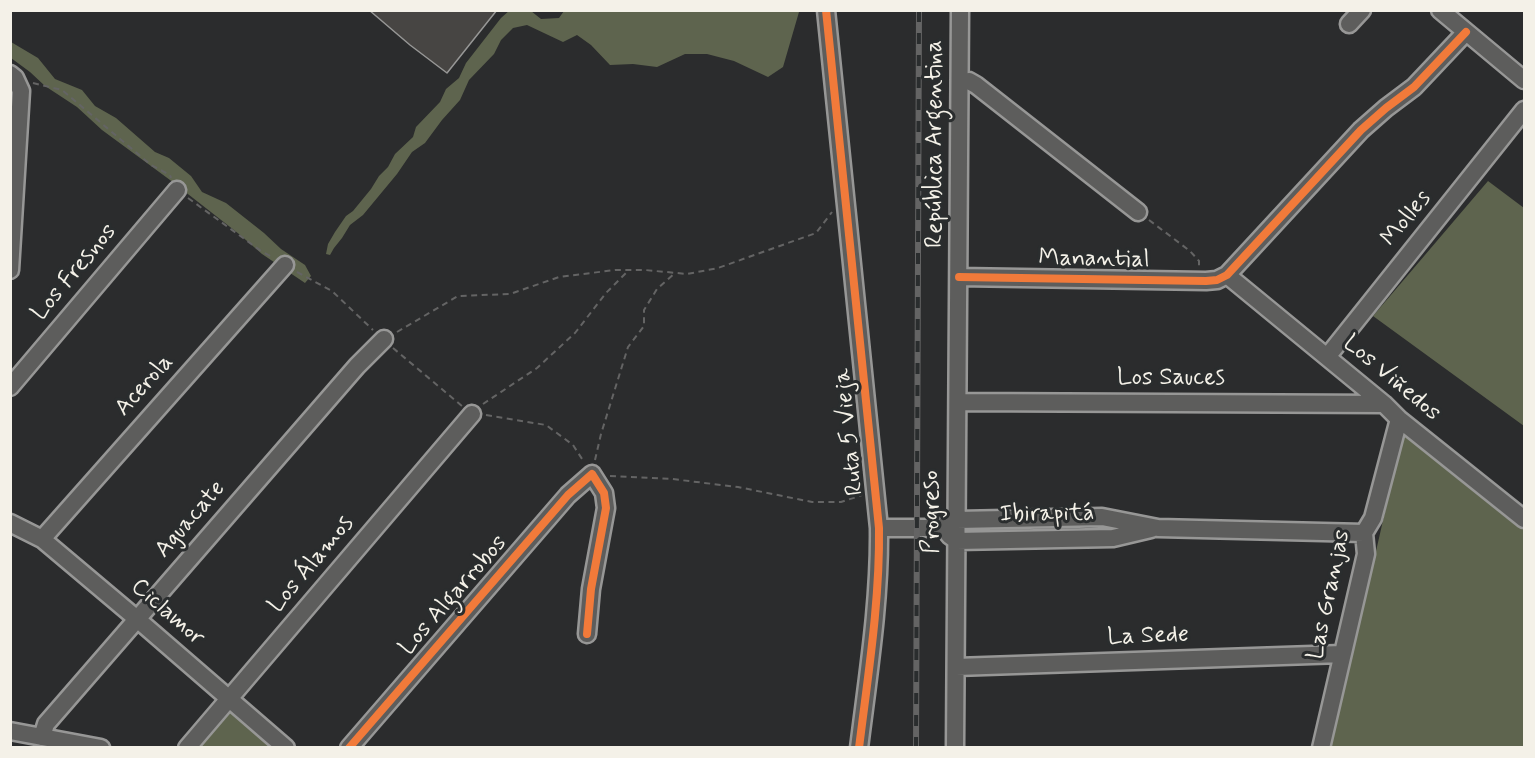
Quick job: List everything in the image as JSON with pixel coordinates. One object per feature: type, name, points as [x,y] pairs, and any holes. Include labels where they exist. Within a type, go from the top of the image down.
[{"type":"street","name":"Ruta 5 Vieja","points":[[826,10],[879,528],[879,570],[859,747]]},
{"type":"street","name":"República Argentina","points":[[959,277],[960,10]]},
{"type":"street","points":[[1349,24],[1362,10]]},
{"type":"street","points":[[1440,10],[1524,80]]},
{"type":"street","points":[[1227,275],[1361,130],[1414,87],[1466,32]]},
{"type":"street","points":[[10,270],[21,91],[13,76]]},
{"type":"street","points":[[960,83],[969,81],[976,85],[1138,212]]},
{"type":"street","name":"Molles","points":[[1327,357],[1524,110]]},
{"type":"street","name":"Los Fresnos","points":[[10,387],[177,190]]},
{"type":"street","name":"Acerola","points":[[42,539],[285,265]]},
{"type":"street","name":"Manantial","points":[[959,277],[1199,281],[1217,280],[1227,275]]},
{"type":"street","name":"Los Viñedos","points":[[1227,275],[1384,404],[1399,419],[1524,519]]},
{"type":"street","name":"Progreso","points":[[955,747],[959,277]]},
{"type":"street","name":"Aguacate","points":[[42,736],[46,724],[357,366],[384,339]]},
{"type":"street","name":"Los Sauces","points":[[958,402],[1384,404]]},
{"type":"street","name":"Los Álamos","points":[[187,747],[472,414]]},
{"type":"street","name":"Las Granjas","points":[[1321,747],[1366,554],[1364,532],[1373,518],[1399,419]]},
{"type":"street","points":[[587,634],[591,589],[606,508],[603,493],[592,474]]},
{"type":"street","name":"Los Algarrobos","points":[[349,747],[568,495],[592,474]]},
{"type":"street","name":"Ibirapitá","points":[[879,528],[940,528],[957,520],[1102,517],[1158,528],[1364,532]]},
{"type":"street","name":"Ciclamor","points":[[10,522],[42,539],[286,747]]},
{"type":"street","points":[[940,528],[957,541]]},
{"type":"street","name":"Ibirapitá","points":[[957,541],[1113,538],[1158,528]]},
{"type":"street","name":"La Sede","points":[[956,667],[1342,654]]},
{"type":"street","points":[[10,731],[101,747]]},
{"type":"path","points":[[13,76],[62,90],[151,165],[170,175],[177,190],[261,251],[332,291],[472,414],[546,425],[573,445],[592,474]]},
{"type":"path","points":[[384,339],[458,296],[510,294],[559,277],[615,270],[687,274],[718,268],[816,232],[832,212]]},
{"type":"path","points":[[1138,212],[1190,251],[1199,261],[1199,281]]},
{"type":"path","points":[[472,414],[537,368],[575,333],[606,293],[630,270]]},
{"type":"path","points":[[592,474],[601,434],[628,347],[644,326],[644,310],[657,289],[675,273]]},
{"type":"path","points":[[592,474],[672,478],[738,487],[812,502],[841,502],[875,490]]},
{"type":"green space","points":[[510,10],[531,11],[541,19],[559,18],[564,11],[798,10],[799,12],[783,67],[768,77],[734,61],[707,54],[685,54],[657,67],[633,64],[610,65],[591,45],[577,35],[563,42],[527,25],[513,28],[501,40],[494,54],[469,80],[460,100],[425,143],[412,152],[363,215],[350,225],[330,255],[326,254],[328,244],[346,216],[371,189],[395,154],[413,137],[416,127],[440,102],[446,89],[459,78],[466,63],[501,18]]},
{"type":"green space","points":[[11,42],[38,58],[55,79],[82,90],[95,106],[116,118],[155,152],[169,158],[191,176],[202,192],[226,203],[281,249],[305,265],[311,276],[305,283],[262,254],[170,180],[102,130],[77,107],[45,86],[11,58]]},
{"type":"green space","points":[[1488,181],[1524,208],[1524,426],[1373,316]]},
{"type":"green space","points":[[1403,433],[1524,530],[1524,747],[1331,748]]},
{"type":"green space","points":[[229,711],[272,747],[198,748]]},
{"type":"building","points":[[369,10],[497,10],[447,73]]},
{"type":"railway","points":[[916,748],[919,10]]},
{"type":"cycle path","points":[[826,10],[879,528],[870,666],[859,748]]},
{"type":"cycle path","points":[[959,277],[1217,280],[1227,275],[1361,130],[1414,87],[1466,32]]},
{"type":"cycle path","points":[[349,748],[568,495],[592,474],[604,493],[606,508],[591,589],[587,634]]}]
